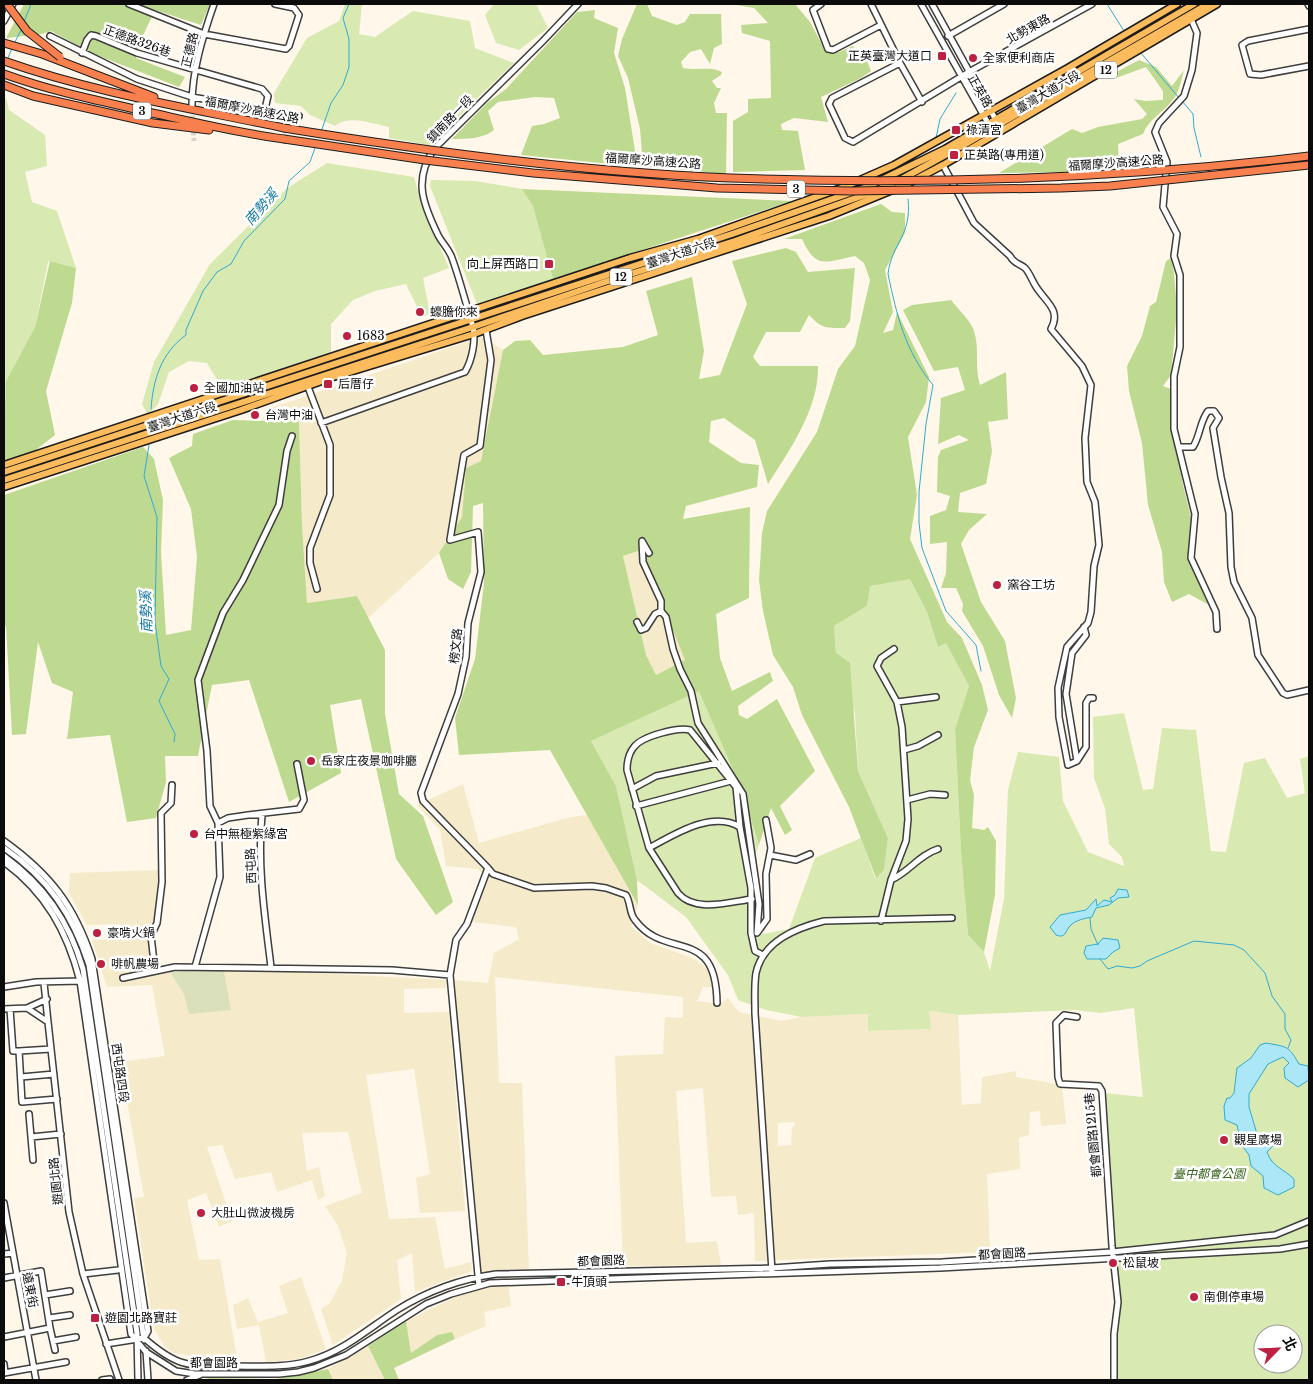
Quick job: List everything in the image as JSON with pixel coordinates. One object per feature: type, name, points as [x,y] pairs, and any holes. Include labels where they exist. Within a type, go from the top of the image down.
[{"type":"highway","points":[[7,4],[27,31],[60,57],[105,80]]},
{"type":"highway","points":[[4,43],[42,54],[137,92],[249,121]]},
{"type":"highway","name":"福爾摩沙高速公路","points":[[4,62],[42,74],[173,106],[284,128],[435,152],[622,171],[730,178],[870,182],[1076,177],[1181,170],[1309,156]]},
{"type":"highway","name":"福爾摩沙高速公路","points":[[4,74],[38,86],[246,134],[425,160],[533,173],[717,188],[851,191],[1070,187],[1145,182],[1309,164]]},
{"type":"highway","points":[[4,85],[33,96],[153,123],[246,134]]},
{"type":"main road","name":"臺灣大道六段","points":[[4,472],[470,316],[630,258],[698,239],[844,187],[919,153],[1177,4]]},
{"type":"main road","name":"臺灣大道六段","points":[[999,126],[1194,4]]},
{"type":"main road","name":"臺灣大道六段","points":[[999,126],[1208,4]]},
{"type":"main road","name":"臺灣大道六段","points":[[4,487],[474,331],[605,282],[735,241],[870,193],[900,180],[1218,4]]},
{"type":"main road","name":"臺灣大道六段","points":[[4,465],[867,187],[945,149],[991,130]]},
{"type":"main road","name":"臺灣大道六段","points":[[4,480],[474,331],[486,330],[529,314],[829,216],[901,186],[943,165],[991,130]]},
{"type":"street","points":[[4,21],[13,4]]},
{"type":"street","points":[[129,4],[204,34],[281,50],[289,46],[298,15],[296,10],[275,4]]},
{"type":"street","name":"正德路","points":[[192,102],[196,69],[204,34],[214,4]]},
{"type":"street","name":"鎮南路一段","points":[[474,331],[451,256],[438,235],[423,197],[421,188],[423,167],[434,149],[578,4]]},
{"type":"street","points":[[821,4],[813,10],[814,17],[828,49],[833,50],[881,25]]},
{"type":"street","points":[[871,4],[900,63],[922,102]]},
{"type":"street","name":"正英路","points":[[920,4],[991,130]]},
{"type":"street","name":"正英路","points":[[932,4],[999,126]]},
{"type":"street","points":[[948,36],[1004,4]]},
{"type":"street","name":"北勢東路","points":[[900,63],[832,98],[829,104],[844,138],[853,142],[969,72],[1092,4]]},
{"type":"street","points":[[1191,19],[1197,33],[1192,70],[1181,100],[1159,123],[1155,132],[1167,162],[1163,207],[1177,234],[1174,256],[1180,275],[1180,347],[1174,376],[1172,412],[1174,429],[1195,514],[1191,558],[1216,612],[1217,629]]},
{"type":"street","points":[[1309,29],[1243,42],[1242,45],[1247,70],[1255,76],[1309,66]]},
{"type":"street","name":"正德路326巷","points":[[82,53],[86,40],[91,35],[145,56],[196,69]]},
{"type":"street","points":[[50,36],[137,79],[192,102],[266,109],[299,116]]},
{"type":"street","points":[[196,69],[266,91],[268,96],[266,109]]},
{"type":"street","points":[[943,165],[974,222],[1010,256],[1014,263],[1026,268],[1036,287],[1055,311],[1055,321],[1051,329],[1088,375],[1091,385],[1085,438],[1087,482],[1096,502],[1099,545],[1094,566],[1091,612],[1084,627],[1067,647],[1057,696],[1068,765],[1077,761],[1086,747],[1086,703],[1089,698],[1093,698]]},
{"type":"street","name":"榜文路","points":[[486,330],[491,360],[480,446],[464,455],[450,540],[478,532],[481,572],[468,623],[466,657],[458,694],[422,794],[423,801],[488,868]]},
{"type":"street","points":[[321,423],[465,372],[470,364],[474,331]]},
{"type":"street","points":[[308,386],[330,445],[330,495],[310,548],[312,571],[317,589]]},
{"type":"street","points":[[1180,448],[1193,447],[1198,438],[1204,416],[1208,411],[1217,414],[1219,418],[1214,428],[1220,477],[1229,514],[1231,567],[1234,582],[1252,618],[1258,654],[1283,693],[1287,695],[1309,690]]},
{"type":"street","points":[[195,967],[220,876],[218,823],[210,806],[207,751],[198,680],[222,613],[242,580],[279,505],[287,451],[292,436]]},
{"type":"street","points":[[649,553],[642,541],[643,562],[661,600],[661,611],[666,617],[673,649],[691,692],[698,723],[744,794],[759,904],[757,932],[767,919],[766,874],[771,848],[766,820]]},
{"type":"street","points":[[637,622],[641,630],[646,628],[655,614],[661,611]]},
{"type":"street","points":[[1077,761],[1066,694],[1072,653],[1086,635],[1084,627]]},
{"type":"street","points":[[881,921],[891,880],[906,841],[907,800],[902,727],[897,702],[877,666],[880,658],[894,649]]},
{"type":"street","points":[[897,702],[936,696]]},
{"type":"street","points":[[752,899],[704,905],[690,903],[678,893],[649,848],[636,806],[627,770],[630,754],[634,746],[653,736],[677,729],[690,730],[736,787],[739,801],[740,827],[752,899],[751,934],[755,951],[763,955]]},
{"type":"street","points":[[904,750],[938,735]]},
{"type":"street","points":[[632,789],[656,776],[718,763]]},
{"type":"street","points":[[218,823],[228,818],[299,808],[304,800],[297,764]]},
{"type":"street","points":[[636,806],[731,781]]},
{"type":"street","points":[[155,971],[151,936],[157,923],[162,882],[161,813],[171,803],[172,785]]},
{"type":"street","points":[[907,800],[930,794],[945,795]]},
{"type":"street","name":"西屯路","points":[[248,815],[262,815],[260,835],[262,882],[272,967]]},
{"type":"street","points":[[649,848],[692,826],[730,821],[740,827]]},
{"type":"street","name":"西屯路四段","points":[[4,841],[55,885],[68,903],[85,938],[94,981],[148,1331],[144,1338],[148,1380]]},
{"type":"street","name":"西屯路四段","points":[[4,848],[29,866],[58,897],[81,942],[94,981]]},
{"type":"street","points":[[891,880],[905,874],[926,853],[938,849]]},
{"type":"street","points":[[770,855],[796,860],[810,854]]},
{"type":"street","name":"西屯路四段","points":[[4,856],[32,878],[57,910],[76,944],[137,1339],[138,1380]]},
{"type":"street","name":"西屯路四段","points":[[4,862],[30,883],[53,911],[68,941],[82,981]]},
{"type":"street","points":[[478,1286],[450,975],[456,940],[467,924],[488,868],[493,874],[534,888],[592,886],[606,888],[626,895],[635,920],[646,931],[655,937],[694,950],[704,957],[714,970],[718,1003]]},
{"type":"street","points":[[772,1275],[755,1013],[756,973],[763,955],[783,936],[824,921],[952,918]]},
{"type":"street","points":[[123,978],[175,967],[392,970],[450,975]]},
{"type":"street","points":[[4,987],[36,982],[94,981]]},
{"type":"street","name":"遊園北路","points":[[44,983],[69,1212],[83,1274],[118,1380]]},
{"type":"street","points":[[4,1009],[27,1008],[47,999]]},
{"type":"street","points":[[27,1008],[48,1022]]},
{"type":"street","points":[[10,1009],[13,1051],[51,1049]]},
{"type":"street","name":"都會園路1215巷","points":[[1077,1016],[1064,1015],[1056,1023],[1058,1077],[1060,1084],[1099,1086],[1102,1090],[1112,1252]]},
{"type":"street","points":[[19,1051],[22,1102],[57,1099]]},
{"type":"street","points":[[21,1077],[54,1074]]},
{"type":"street","points":[[29,1114],[33,1160]]},
{"type":"street","points":[[31,1137],[61,1134]]},
{"type":"street","name":"遠東街","points":[[4,1203],[5,1219],[36,1380]]},
{"type":"street","name":"都會園路","points":[[137,1339],[146,1352],[176,1371],[208,1374],[279,1374],[314,1368],[346,1355],[426,1304],[490,1283],[680,1275],[772,1275],[1157,1249],[1244,1240],[1280,1234],[1297,1225],[1309,1222]]},
{"type":"street","points":[[1244,1240],[1245,1251]]},
{"type":"street","name":"都會園路","points":[[144,1338],[170,1359],[186,1365],[275,1366],[309,1361],[348,1344],[420,1297],[451,1283],[477,1277],[519,1273],[772,1268],[830,1264],[942,1262],[1112,1252],[1158,1255],[1245,1251],[1309,1244]]},
{"type":"street","points":[[1157,1249],[1158,1255]]},
{"type":"street","points":[[1112,1252],[1118,1302],[1114,1334],[1114,1380]]},
{"type":"street","points":[[4,1254],[13,1253]]},
{"type":"street","points":[[83,1274],[118,1270]]},
{"type":"street","points":[[4,1278],[40,1272],[55,1350]]},
{"type":"street","points":[[45,1295],[70,1291]]},
{"type":"street","points":[[49,1318],[70,1315]]},
{"type":"street","points":[[4,1337],[50,1328]]},
{"type":"street","points":[[53,1341],[76,1337]]},
{"type":"street","points":[[106,1344],[144,1338]]},
{"type":"street","points":[[7,1373],[66,1362]]},
{"type":"street","points":[[4,1364],[7,1373],[13,1380]]},
{"type":"street","points":[[187,1380],[208,1374]]},
{"type":"street","points":[[102,1380],[110,1379]]},
{"type":"shaded area","points":[[482,337],[503,350],[481,461],[466,468],[462,517],[439,553],[368,618],[357,596],[307,603],[302,525],[299,423],[261,421],[268,409]]},
{"type":"shaded area","points":[[641,550],[686,660],[656,675],[646,655],[623,556]]},
{"type":"shaded area","points":[[463,784],[479,843],[571,817],[589,815],[638,905],[631,926],[650,943],[695,959],[707,969],[712,987],[703,987],[697,1001],[720,1004],[728,998],[739,1012],[781,1021],[802,1017],[868,1014],[869,1031],[930,1029],[928,1011],[958,1015],[962,1105],[981,1103],[982,1077],[1016,1071],[1016,1077],[1062,1085],[1066,1124],[1041,1126],[1040,1111],[1030,1112],[1029,1135],[1019,1138],[1020,1169],[987,1174],[990,1252],[755,1261],[754,1213],[738,1215],[736,1196],[711,1197],[703,1088],[676,1091],[686,1243],[717,1241],[721,1265],[623,1266],[615,1056],[663,1054],[665,1017],[683,1018],[683,997],[495,977],[499,1083],[522,1083],[529,1269],[506,1269],[511,1306],[484,1312],[486,1326],[455,1339],[452,1332],[437,1335],[411,1353],[406,1321],[455,1297],[482,1289],[478,1271],[453,980],[488,983],[494,953],[519,939],[516,927],[471,922],[489,878],[477,869],[446,866],[440,830],[417,805]],"holes":[[[795,1122],[794,1127],[792,1127],[791,1145],[778,1146],[778,1123]]]},
{"type":"shaded area","points":[[160,870],[154,922],[148,940],[151,975],[170,972],[184,994],[230,1010],[224,971],[282,971],[447,980],[446,988],[404,989],[404,1013],[449,1012],[465,1211],[420,1213],[416,1178],[430,1174],[414,1069],[366,1075],[389,1219],[435,1217],[445,1269],[471,1262],[472,1271],[415,1292],[412,1253],[397,1260],[401,1299],[333,1345],[321,1309],[330,1303],[342,1281],[347,1253],[338,1226],[325,1206],[362,1193],[348,1132],[302,1133],[307,1171],[319,1167],[325,1196],[318,1200],[312,1180],[277,1192],[271,1172],[235,1179],[222,1145],[207,1147],[232,1221],[219,1227],[206,1193],[187,1200],[199,1260],[220,1259],[237,1358],[198,1357],[174,1353],[166,1348],[154,1329],[134,1198],[144,1197],[120,1062],[165,1056],[152,985],[107,987],[92,940],[119,939],[119,924],[87,925],[69,893],[70,873]]},
{"type":"shaded area","points":[[301,1277],[326,1349],[299,1359],[266,1362],[259,1325],[237,1329],[233,1305],[248,1298],[258,1322],[288,1313],[279,1286]]},
{"type":"shaded area","points":[[368,1346],[385,1380],[333,1380],[328,1369]]},
{"type":"green space","points":[[24,4],[210,4],[201,25],[155,10],[140,42],[136,58],[185,77],[179,87],[94,54],[51,31],[42,34],[6,38]]},
{"type":"green space","points":[[345,4],[362,4],[359,34],[375,37],[413,11],[470,21],[475,48],[514,63],[429,145],[389,138],[389,127],[354,120],[341,122],[335,126],[310,115],[301,106],[275,103],[274,93],[307,38],[339,21]]},
{"type":"green space","points":[[494,4],[536,4],[548,28],[519,50],[496,43],[485,15]]},
{"type":"green space","points":[[637,4],[647,4],[652,16],[677,25],[685,22],[690,14],[721,14],[722,44],[714,48],[710,64],[701,49],[690,52],[681,62],[683,68],[713,69],[722,72],[721,75],[712,81],[717,88],[721,88],[714,103],[716,113],[727,113],[726,174],[643,166],[640,129],[628,78],[618,56],[622,39]]},
{"type":"green space","points":[[731,4],[795,4],[810,22],[826,52],[839,52],[853,46],[857,55],[864,53],[871,71],[861,78],[821,97],[828,122],[794,118],[781,124],[782,130],[798,131],[805,170],[733,172],[733,121],[748,112],[748,99],[771,98],[770,41],[742,33],[741,25],[768,23],[754,8]]},
{"type":"green space","points":[[595,10],[594,18],[618,28],[614,53],[625,88],[636,157],[611,164],[521,155],[532,126],[560,118],[554,98],[535,97],[498,102],[488,111],[494,130],[480,137],[452,139],[487,103],[506,89],[577,12]]},
{"type":"green space","points":[[1139,60],[1156,67],[1172,86],[1184,70],[1174,99],[1152,121],[1143,134],[1118,144],[1119,165],[1159,157],[1162,164],[1124,171],[999,173],[1072,129],[1082,133],[1098,127],[1142,119],[1147,114],[1134,99],[1145,101],[1163,100],[1163,91],[1146,67],[1116,78],[1111,75]]},
{"type":"green space","points":[[4,98],[6,98],[9,110],[45,135],[47,166],[25,172],[32,202],[57,211],[76,268],[48,262],[35,327],[6,381],[6,422],[4,426]]},
{"type":"green space","points":[[327,163],[414,177],[422,205],[449,268],[423,278],[430,314],[422,317],[406,284],[375,291],[353,300],[331,324],[331,352],[222,388],[207,363],[189,361],[169,372],[158,404],[148,415],[142,404],[154,362],[210,264],[286,189]]},
{"type":"green space","points":[[431,180],[475,181],[523,189],[533,205],[553,279],[477,304],[430,186]]},
{"type":"green space","points":[[522,189],[792,201],[553,279],[533,206]]},
{"type":"green space","points":[[881,204],[892,212],[905,213],[905,233],[885,270],[893,312],[883,333],[893,330],[897,312],[929,377],[926,402],[908,437],[917,495],[910,539],[947,622],[962,638],[982,685],[988,710],[974,747],[970,780],[974,795],[972,828],[984,830],[988,827],[996,841],[995,895],[984,952],[968,935],[961,852],[955,729],[969,686],[946,643],[938,647],[927,612],[910,579],[870,586],[867,606],[834,626],[836,653],[850,663],[858,771],[888,838],[884,870],[876,878],[849,807],[802,715],[793,687],[773,655],[763,611],[759,580],[762,533],[767,511],[817,432],[838,369],[855,346],[870,280],[864,263],[855,256],[829,261],[817,260],[807,249],[802,239],[784,239]]},
{"type":"green space","points":[[786,248],[796,252],[808,272],[855,268],[850,321],[845,328],[825,327],[809,315],[800,332],[766,332],[753,357],[760,366],[818,366],[814,398],[802,428],[768,484],[755,440],[724,418],[711,421],[709,442],[741,463],[759,465],[757,487],[686,506],[683,519],[750,507],[749,598],[716,614],[720,658],[732,691],[770,672],[773,681],[738,706],[739,715],[747,719],[777,699],[815,771],[780,806],[792,830],[785,835],[771,808],[759,845],[743,793],[699,691],[591,741],[616,786],[637,880],[638,905],[550,750],[459,755],[455,718],[475,659],[484,583],[483,503],[473,506],[471,572],[463,589],[448,579],[439,553],[462,517],[466,468],[481,461],[503,350],[515,341],[530,340],[543,355],[623,347],[658,335],[646,291],[692,277],[704,351],[699,379],[720,375],[747,304],[732,261]],"holes":[[[641,550],[685,660],[656,675],[646,655],[623,556]]]},
{"type":"green space","points":[[1171,258],[1177,309],[1171,375],[1163,386],[1171,389],[1172,422],[1183,485],[1191,517],[1192,563],[1209,605],[1189,594],[1172,602],[1164,582],[1162,552],[1148,505],[1142,443],[1129,391],[1127,366],[1142,336],[1150,306],[1156,302],[1166,261]]},
{"type":"green space","points":[[50,261],[76,268],[72,303],[46,391],[55,435],[28,456],[4,460],[6,381],[35,327]]},
{"type":"green space","points":[[951,300],[967,319],[974,331],[977,344],[977,372],[980,385],[1006,372],[1008,419],[988,422],[992,451],[986,484],[960,493],[958,512],[987,514],[969,530],[961,544],[981,602],[1005,641],[1016,698],[1012,718],[999,695],[983,646],[962,611],[963,604],[956,588],[941,588],[946,573],[947,542],[930,544],[930,516],[946,510],[950,496],[937,492],[938,457],[941,450],[969,440],[959,435],[938,444],[941,398],[965,390],[958,367],[934,371],[903,310],[912,305]]},
{"type":"green space","points":[[233,420],[299,422],[302,525],[307,603],[357,596],[385,650],[385,714],[399,794],[423,816],[453,902],[436,915],[396,859],[361,699],[330,705],[341,773],[289,802],[249,680],[212,685],[198,756],[165,756],[166,782],[156,818],[127,822],[110,735],[67,739],[73,692],[52,683],[38,642],[26,734],[12,735],[6,626],[4,626],[4,495],[143,447],[154,459],[163,500],[161,552],[166,635],[191,630],[197,557],[191,509],[169,458],[192,446],[193,434]]},
{"type":"green space","name":"臺中都會公園","points":[[910,578],[927,612],[938,646],[946,642],[969,686],[955,729],[961,852],[968,935],[984,952],[990,971],[1004,899],[1008,790],[1018,752],[1059,757],[1063,801],[1088,852],[1124,866],[1122,857],[1109,844],[1105,808],[1094,778],[1093,717],[1124,713],[1143,790],[1153,789],[1162,728],[1196,730],[1211,851],[1226,852],[1244,763],[1265,758],[1287,798],[1305,793],[1300,759],[1309,756],[1309,1380],[1117,1380],[1116,1333],[1119,1301],[1113,1248],[1104,1093],[1143,1097],[1134,1008],[1100,1013],[1075,1010],[958,1015],[929,1011],[931,1029],[868,1031],[868,1014],[802,1017],[766,1010],[738,1000],[728,975],[686,917],[637,880],[616,786],[591,741],[699,690],[743,793],[759,845],[748,874],[747,937],[789,929],[815,858],[861,838],[875,878],[884,870],[888,838],[858,771],[855,713],[836,653],[834,626],[867,606],[869,586]]},
{"type":"green space","points":[[224,971],[231,1010],[189,1014],[184,994],[170,972]]},
{"type":"green space","points":[[406,1321],[411,1353],[437,1335],[452,1332],[455,1339],[394,1368],[399,1380],[385,1380],[368,1346]]},
{"type":"green space","points":[[328,1369],[333,1380],[199,1380],[210,1378],[276,1379]]},
{"type":"water","points":[[1118,889],[1127,890],[1129,897],[1118,898],[1109,905],[1096,908],[1092,917],[1075,922],[1064,935],[1056,935],[1050,927],[1060,915],[1086,910],[1096,899],[1097,906],[1104,900],[1112,902],[1110,898],[1115,895]]},
{"type":"water","points":[[1103,938],[1118,940],[1120,948],[1106,959],[1087,959],[1084,953],[1086,946],[1098,944]]},
{"type":"water","points":[[1266,1043],[1286,1048],[1292,1053],[1299,1064],[1308,1066],[1309,1080],[1298,1087],[1285,1078],[1284,1068],[1289,1063],[1283,1057],[1268,1064],[1249,1094],[1249,1107],[1257,1134],[1268,1139],[1274,1145],[1267,1152],[1269,1157],[1294,1179],[1294,1187],[1278,1195],[1264,1188],[1263,1176],[1251,1166],[1249,1155],[1241,1144],[1237,1125],[1225,1120],[1224,1106],[1227,1098],[1230,1098],[1234,1093],[1237,1068],[1251,1058],[1260,1045]]},
{"type":"waterway","name":"南勢溪","points":[[24,22],[31,4]]},
{"type":"waterway","name":"南勢溪","points":[[321,132],[331,103],[343,85],[349,67],[349,39],[343,18],[349,4]]},
{"type":"waterway","points":[[1107,4],[1124,31]]},
{"type":"waterway","name":"南勢溪","points":[[15,42],[22,28]]},
{"type":"waterway","name":"南勢溪","points":[[8,58],[12,48]]},
{"type":"waterway","points":[[1141,53],[1179,98]]},
{"type":"waterway","points":[[936,138],[940,119],[956,93]]},
{"type":"waterway","points":[[1182,101],[1193,114],[1194,128],[1201,157]]},
{"type":"waterway","name":"南勢溪","points":[[151,409],[156,378],[160,368],[170,350],[186,335],[186,330],[203,291],[217,272],[231,264],[244,241],[285,199],[289,181],[310,162],[315,148]]},
{"type":"waterway","points":[[908,199],[907,222],[893,254],[888,274],[903,332],[915,359],[933,385],[926,424],[919,492],[919,523],[922,548],[946,611],[976,645],[981,671]]},
{"type":"waterway","name":"南勢溪","points":[[149,445],[144,476],[157,517],[155,622],[161,666],[169,679],[159,701],[175,734],[174,742]]},
{"type":"waterway","points":[[1090,918],[1091,929],[1098,945]]},
{"type":"waterway","points":[[1100,959],[1108,969],[1117,966],[1132,968],[1194,941],[1234,945],[1244,950],[1265,973],[1272,996],[1285,1014],[1285,1029],[1291,1040],[1288,1048]]},
{"type":"tunnel","points":[[192,108],[194,141]]},
{"type":"place","name":"正英臺灣大道口","points":[[942,56]]},
{"type":"place","name":"全家便利商店","points":[[973,58]]},
{"type":"place","name":"祿清宮","points":[[956,130]]},
{"type":"place","name":"正英路(專用道)","points":[[954,155]]},
{"type":"place","name":"向上屏西路口","points":[[549,264]]},
{"type":"place","name":"蠔膽你來","points":[[420,312]]},
{"type":"place","name":"1683","points":[[347,336]]},
{"type":"place","name":"后厝仔","points":[[328,384]]},
{"type":"place","name":"全國加油站","points":[[194,388]]},
{"type":"place","name":"台灣中油","points":[[255,415]]},
{"type":"place","name":"窯谷工坊","points":[[997,585]]},
{"type":"place","name":"岳家庄夜景咖啡廳","points":[[311,761]]},
{"type":"place","name":"台中無極紫緣宮","points":[[194,834]]},
{"type":"place","name":"豪啃火鍋","points":[[97,933]]},
{"type":"place","name":"啡帆農場","points":[[101,964]]},
{"type":"place","name":"觀星廣場","points":[[1224,1140]]},
{"type":"place","name":"大肚山微波機房","points":[[201,1213]]},
{"type":"place","name":"松鼠坡","points":[[1113,1263]]},
{"type":"place","name":"牛頂頭","points":[[561,1282]]},
{"type":"place","name":"南側停車場","points":[[1194,1297]]},
{"type":"place","name":"遊園北路寶莊","points":[[95,1318]]}]
